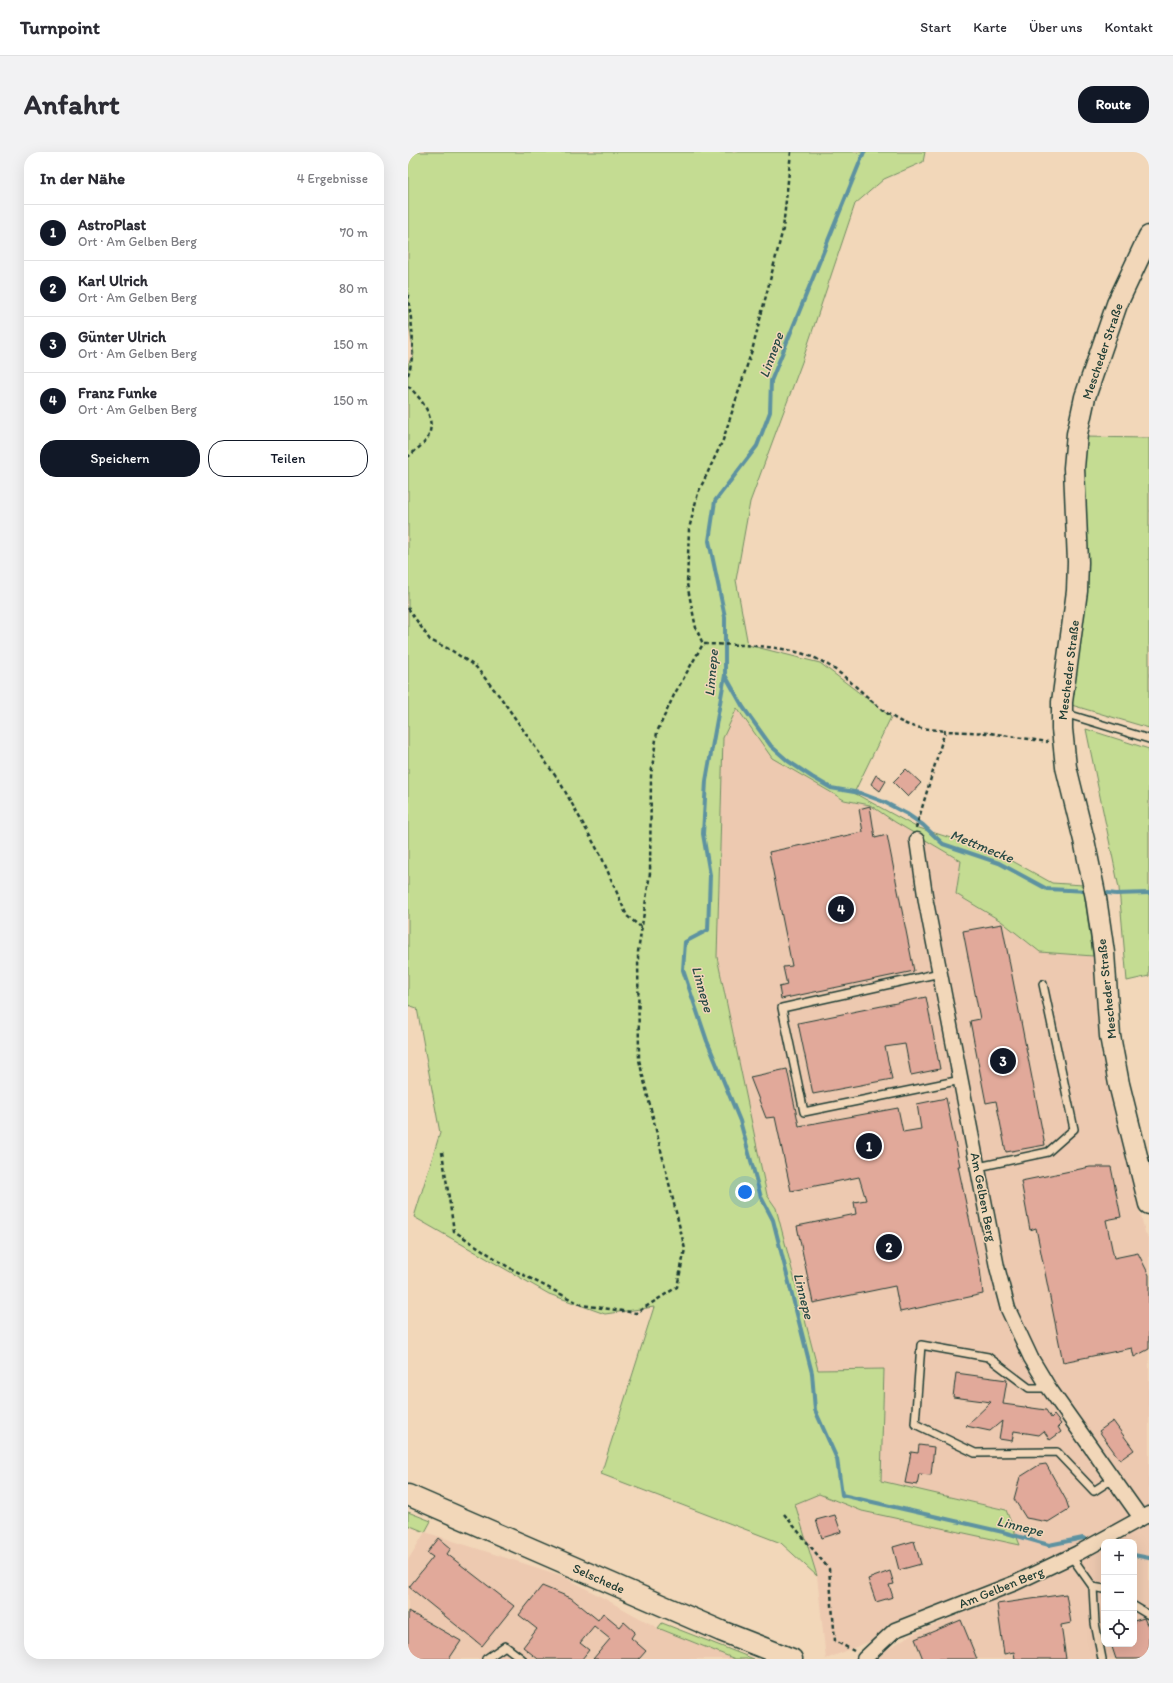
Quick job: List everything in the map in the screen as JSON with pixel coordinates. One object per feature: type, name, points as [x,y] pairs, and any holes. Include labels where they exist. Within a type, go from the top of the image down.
[{"type":"main road","name":"Mescheder Straße","points":[[1149,236],[1117,304],[1085,397],[1077,434],[1074,468],[1078,562],[1077,591],[1062,713],[1063,744],[1066,766],[1094,891],[1104,953],[1110,1036],[1121,1092],[1149,1204]]},
{"type":"main road","name":"Selschede","points":[[408,1495],[721,1631],[792,1659]]},
{"type":"street","name":"Am Gelben Berg","points":[[864,1658],[895,1630],[1015,1583],[1074,1555],[1145,1516],[1114,1478],[1049,1388],[1027,1352],[1008,1309],[997,1267],[926,902],[917,834]]},
{"type":"lane","points":[[1062,713],[1112,727],[1149,740]]},
{"type":"lane","points":[[940,973],[782,1008],[804,1112],[961,1080]]},
{"type":"lane","points":[[978,1167],[1048,1152],[1074,1129],[1043,984]]},
{"type":"lane","points":[[1049,1388],[1029,1388],[988,1358],[921,1345],[915,1424],[975,1454],[1057,1452],[1094,1491],[1114,1478]]},
{"type":"lane","points":[[1074,1555],[1093,1587],[1095,1623],[1102,1659]]},
{"type":"lane","points":[[1093,1587],[1101,1588]]},
{"type":"lane","points":[[1137,1608],[1149,1615]]},
{"type":"lane","points":[[486,1659],[504,1646],[522,1659]]},
{"type":"path","points":[[703,644],[696,628],[687,584],[689,529],[698,493],[723,440],[753,347],[782,229],[791,152]]},
{"type":"path","points":[[408,295],[414,342],[414,354],[408,375]]},
{"type":"path","points":[[408,386],[425,406],[430,424],[427,438],[408,457]]},
{"type":"path","points":[[408,608],[430,640],[464,657],[476,667],[501,698],[561,784],[602,858],[627,916],[642,928]]},
{"type":"path","points":[[703,644],[721,644],[797,652],[810,656],[828,665],[891,717],[908,725],[945,731],[990,734],[1063,744]]},
{"type":"path","points":[[442,1152],[454,1231],[508,1267],[582,1305],[636,1313],[677,1286],[685,1249],[639,1060],[638,952],[650,873],[651,776],[657,732],[674,695],[703,644]]},
{"type":"path","points":[[917,834],[922,806],[945,731]]},
{"type":"path","points":[[784,1514],[829,1569],[835,1641],[864,1658]]},
{"type":"shaded area","points":[[737,708],[772,758],[843,800],[870,805],[895,822],[961,861],[956,894],[1001,921],[1040,952],[1093,956],[1099,1046],[1145,1232],[1149,1240],[1149,1505],[1015,1583],[826,1659],[817,1576],[795,1503],[819,1494],[862,1511],[1020,1544],[1006,1510],[881,1481],[884,1369],[818,1370],[776,1208],[767,1195],[717,957],[723,738]]},
{"type":"shaded area","points":[[1149,1523],[1149,1659],[878,1659],[885,1651],[907,1637],[1060,1571],[1101,1550],[1101,1647],[1137,1647],[1137,1539],[1120,1539]]},
{"type":"shaded area","points":[[425,1532],[563,1576],[658,1628],[735,1659],[408,1659],[408,1560]]},
{"type":"green space","points":[[408,152],[925,152],[923,162],[884,179],[855,204],[802,362],[750,502],[736,580],[748,645],[820,663],[891,717],[854,793],[916,827],[998,853],[1052,883],[1083,885],[1093,956],[1040,952],[1001,921],[956,894],[961,861],[895,822],[870,805],[844,800],[772,758],[737,708],[723,738],[717,957],[767,1195],[776,1208],[818,1370],[884,1369],[881,1481],[1006,1510],[1020,1545],[862,1511],[819,1494],[795,1504],[817,1576],[781,1543],[601,1474],[654,1307],[605,1314],[549,1294],[414,1217],[440,1133],[417,1008],[408,1005],[408,364],[414,354],[408,318]]},
{"type":"green space","points":[[1083,437],[1149,438],[1149,728],[1068,704]]},
{"type":"green space","points":[[1086,729],[1149,749],[1149,976],[1127,981],[1119,888]]},
{"type":"green space","points":[[408,1512],[431,1521],[425,1532],[408,1525]]},
{"type":"green space","points":[[662,1623],[754,1659],[735,1659],[658,1628]]},
{"type":"building","points":[[906,769],[921,783],[908,797],[893,782]]},
{"type":"building","points":[[876,775],[886,781],[880,791],[871,784]]},
{"type":"building","points":[[870,806],[875,838],[887,835],[914,971],[781,999],[779,987],[787,985],[783,967],[792,966],[769,852],[863,832],[859,809]]},
{"type":"building","points":[[1002,924],[1045,1145],[1006,1152],[996,1101],[986,1103],[970,1021],[980,1019],[963,931]]},
{"type":"building","points":[[926,997],[940,1069],[911,1075],[905,1044],[885,1047],[892,1079],[813,1094],[798,1023]]},
{"type":"building","points":[[787,1069],[799,1126],[898,1108],[903,1132],[921,1129],[917,1104],[946,1098],[960,1166],[958,1166],[980,1269],[983,1294],[900,1312],[895,1286],[813,1303],[797,1226],[856,1214],[854,1202],[866,1200],[859,1177],[791,1191],[775,1117],[766,1118],[750,1077]]},
{"type":"building","points":[[1090,1167],[1111,1167],[1121,1217],[1106,1220],[1114,1258],[1138,1253],[1149,1275],[1149,1349],[1134,1357],[1132,1348],[1063,1362],[1036,1228],[1030,1230],[1021,1181]]},
{"type":"building","points":[[956,1373],[1007,1380],[1003,1404],[1046,1410],[1051,1418],[1054,1415],[1061,1424],[1058,1427],[1061,1432],[1050,1440],[1044,1431],[1039,1435],[1014,1431],[1012,1441],[999,1439],[1002,1421],[990,1431],[966,1426],[991,1402],[953,1397]]},
{"type":"building","points":[[1113,1421],[1134,1450],[1120,1460],[1099,1431]]},
{"type":"building","points":[[919,1445],[934,1447],[931,1475],[919,1474],[917,1485],[905,1483],[911,1452],[918,1453]]},
{"type":"building","points":[[1046,1464],[1066,1500],[1069,1509],[1048,1522],[1026,1518],[1014,1499],[1020,1477],[1039,1465]]},
{"type":"building","points":[[835,1515],[841,1532],[822,1538],[816,1520]]},
{"type":"building","points":[[439,1538],[451,1548],[447,1554],[514,1606],[482,1646],[409,1587],[433,1557],[427,1553]]},
{"type":"building","points":[[914,1541],[921,1564],[899,1570],[893,1547]]},
{"type":"building","points":[[890,1571],[894,1584],[889,1585],[893,1597],[876,1602],[868,1579]]},
{"type":"building","points":[[542,1586],[571,1598],[598,1620],[603,1613],[620,1627],[624,1622],[635,1632],[631,1638],[646,1651],[639,1659],[593,1659],[610,1639],[594,1626],[580,1643],[589,1650],[582,1659],[538,1659],[523,1647],[537,1629],[519,1615]]},
{"type":"building","points":[[1066,1594],[1071,1623],[1061,1625],[1066,1659],[1015,1659],[1014,1652],[1004,1654],[997,1604]]},
{"type":"building","points":[[408,1611],[461,1641],[449,1659],[408,1659]]},
{"type":"building","points":[[1144,1618],[1149,1629],[1149,1659],[1116,1659],[1112,1647],[1137,1647],[1137,1620]]},
{"type":"building","points":[[961,1620],[977,1659],[923,1659],[915,1639]]},
{"type":"waterway","name":"Linnepe","points":[[864,152],[771,381],[770,412],[757,446],[715,501],[709,541],[725,617],[725,675],[706,781],[703,834],[710,875],[708,930],[685,942],[683,970],[707,1041],[740,1121],[761,1197],[773,1220],[812,1373],[815,1410],[837,1459],[842,1495],[1003,1532],[1049,1545],[1083,1538],[1091,1543]]},
{"type":"waterway","name":"Mettmecke","points":[[725,675],[743,707],[771,746],[788,761],[812,777],[831,788],[860,793],[884,802],[907,814],[923,825],[943,844],[999,863],[1047,889],[1089,891]]},
{"type":"waterway","name":"Mettmecke","points":[[1100,892],[1116,894],[1149,893]]},
{"type":"waterway","name":"Linnepe","points":[[1137,1556],[1149,1558]]},
{"type":"place","name":"Franz Funke","points":[[841,909]]},
{"type":"place","name":"Günter Ulrich","points":[[1003,1061]]},
{"type":"place","name":"AstroPlast","points":[[869,1146]]},
{"type":"place","name":"Karl Ulrich","points":[[889,1247]]}]
